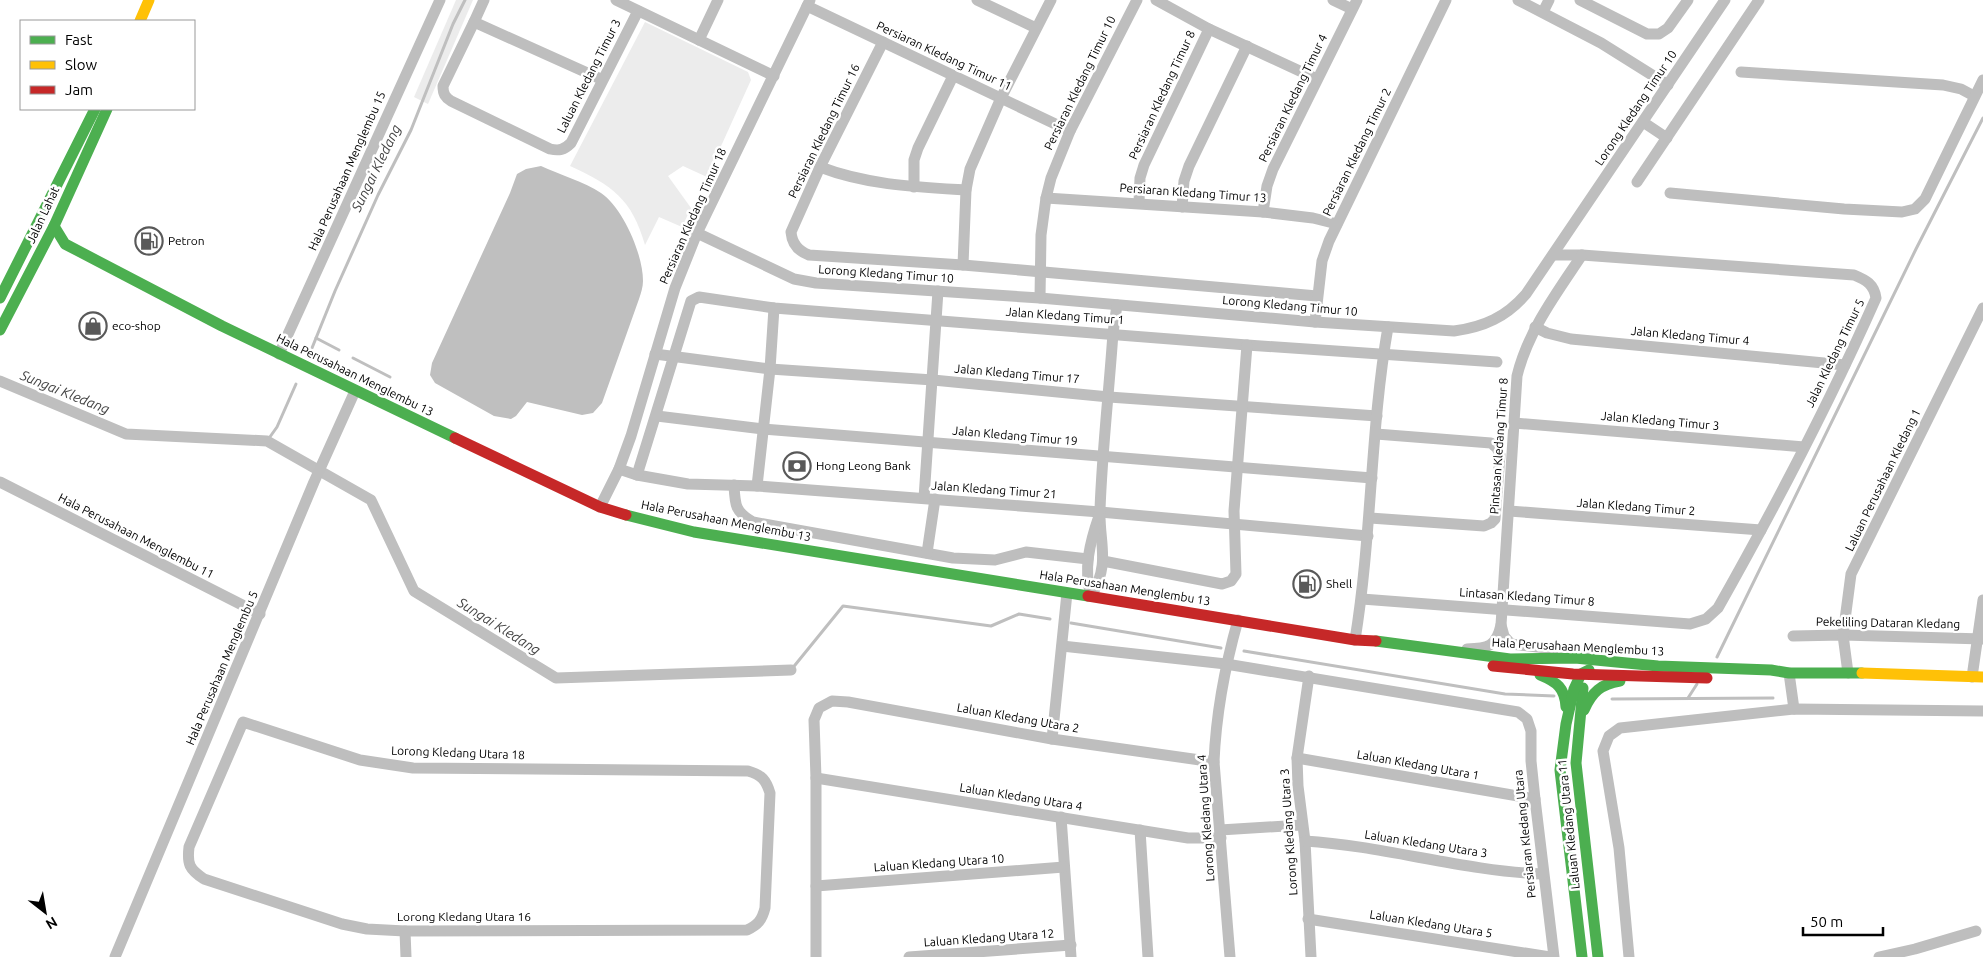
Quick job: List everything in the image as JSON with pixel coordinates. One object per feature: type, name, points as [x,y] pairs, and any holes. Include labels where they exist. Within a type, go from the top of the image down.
[{"type":"street","points":[[140,20],[149,0]]},
{"type":"street","name":"Hala Perusahaan Menglembu 15","points":[[280,354],[440,0]]},
{"type":"street","points":[[484,0],[474,22],[603,80]]},
{"type":"street","points":[[616,0],[774,76]]},
{"type":"street","points":[[699,40],[718,0]]},
{"type":"street","points":[[977,0],[1036,28]]},
{"type":"street","points":[[963,265],[966,190],[970,168],[1001,98],[1051,0]]},
{"type":"street","name":"Persiaran Kledang Timur 10","points":[[1040,298],[1041,235],[1051,178],[1070,131],[1137,0]]},
{"type":"street","points":[[1156,0],[1209,29],[1317,79]]},
{"type":"street","points":[[1333,0],[1355,5]]},
{"type":"street","name":"Persiaran Kledang Timur 2","points":[[1315,322],[1322,262],[1337,224],[1446,0]]},
{"type":"street","points":[[1518,0],[1600,43],[1668,85]]},
{"type":"street","points":[[1543,12],[1549,0]]},
{"type":"street","points":[[1580,0],[1647,34],[1659,34],[1668,28],[1688,0]]},
{"type":"street","name":"Lorong Kledang Timur 10","points":[[697,233],[794,279],[816,283],[1040,298],[1388,327],[1454,331],[1473,328],[1490,323],[1516,306],[1553,255],[1726,0]]},
{"type":"street","points":[[1637,182],[1759,0]]},
{"type":"street","name":"Persiaran Kledang Timur 11","points":[[808,3],[883,42],[1070,131]]},
{"type":"street","name":"Persiaran Kledang Timur 18","points":[[600,507],[619,469],[675,288],[697,233],[808,3]]},
{"type":"street","name":"Persiaran Kledang Timur 4","points":[[1263,212],[1267,186],[1273,169],[1355,5]]},
{"type":"street","name":"Laluan Kledang Timur 3","points":[[474,22],[443,86],[446,98],[550,149],[558,151],[565,149],[571,143],[638,11]]},
{"type":"street","name":"Persiaran Kledang Timur 8","points":[[1139,203],[1140,178],[1144,165],[1209,29]]},
{"type":"street","name":"Persiaran Kledang Timur 16","points":[[791,232],[820,167],[883,42]]},
{"type":"street","points":[[1182,207],[1184,181],[1189,166],[1247,46]]},
{"type":"street","points":[[1741,72],[1944,85],[1960,89],[1974,96]]},
{"type":"street","points":[[914,187],[914,160],[918,148],[953,76]]},
{"type":"street","points":[[1670,193],[1844,209],[1902,212],[1915,209],[1925,198],[1983,80]]},
{"type":"street","name":"Jalan Lahat","points":[[0,298],[5,273],[94,110]]},
{"type":"street","name":"Jalan Lahat","points":[[0,330],[54,226],[107,110]]},
{"type":"street","points":[[1643,122],[1666,138]]},
{"type":"street","points":[[820,167],[838,174],[877,183],[966,190]]},
{"type":"street","name":"Persiaran Kledang Timur 13","points":[[1046,198],[1263,212],[1313,218],[1337,224]]},
{"type":"street","points":[[42,250],[64,244],[54,226]]},
{"type":"street","name":"Lorong Kledang Timur 10","points":[[791,232],[795,246],[801,252],[809,255],[963,265],[1317,296]]},
{"type":"street","name":"Hala Perusahaan Menglembu 13","points":[[64,244],[355,391],[600,507],[643,520],[694,532],[1339,638],[1510,658],[1575,658],[1658,666],[1771,670],[1789,673],[1978,677]]},
{"type":"street","name":"Jalan Kledang Timur 5","points":[[1553,255],[1582,255],[1854,276],[1867,281],[1875,288],[1876,298],[1845,365],[1761,530],[1718,608],[1706,619],[1690,624]]},
{"type":"street","name":"Pintasan Kledang Timur 8","points":[[1441,649],[1484,648],[1498,638],[1501,625],[1517,376],[1522,356],[1535,327],[1582,255]]},
{"type":"street","points":[[927,553],[929,442],[938,291]]},
{"type":"street","name":"Jalan Kledang Timur 1","points":[[637,475],[691,301],[699,297],[774,308],[1113,333],[1247,345],[1498,362]]},
{"type":"street","points":[[1091,596],[1098,584],[1103,561],[1104,546],[1100,512],[1113,333],[1117,305]]},
{"type":"street","points":[[757,486],[770,369],[774,308]]},
{"type":"street","name":"Laluan Perusahaan Kledang 1","points":[[1848,673],[1843,635],[1851,574],[1983,308]]},
{"type":"street","points":[[1355,640],[1362,599],[1377,416],[1383,354],[1388,327]]},
{"type":"street","name":"Jalan Kledang Timur 4","points":[[1535,327],[1547,333],[1571,338],[1845,365]]},
{"type":"street","points":[[1103,561],[1222,584],[1231,581],[1236,574],[1234,511],[1247,345]]},
{"type":"street","name":"Jalan Kledang Timur 17","points":[[655,354],[770,369],[933,380],[1109,397],[1377,416]]},
{"type":"street","name":"Hala Perusahaan Menglembu 5","points":[[115,957],[314,482],[355,391]]},
{"type":"street","name":"Jalan Kledang Timur 19","points":[[656,416],[763,429],[1372,478]]},
{"type":"street","name":"Jalan Kledang Timur 3","points":[[1514,423],[1804,447]]},
{"type":"street","points":[[1370,518],[1484,526],[1491,524],[1496,519],[1500,454],[1491,443],[1376,434]]},
{"type":"street","name":"Jalan Kledang Timur 21","points":[[619,469],[637,475],[688,484],[757,486],[1100,512],[1368,536]]},
{"type":"street","name":"Hala Perusahaan Menglembu 11","points":[[0,482],[260,614]]},
{"type":"street","points":[[734,485],[735,502],[741,516],[753,522],[927,553],[983,560],[995,560],[1026,552],[1088,559]]},
{"type":"street","points":[[1091,596],[1087,582],[1088,559],[1090,543],[1100,512]]},
{"type":"street","name":"Jalan Kledang Timur 2","points":[[1509,512],[1761,530]]},
{"type":"street","points":[[1052,739],[1067,593]]},
{"type":"street","name":"Lintasan Kledang Timur 8","points":[[1362,599],[1690,624]]},
{"type":"street","points":[[1978,677],[1983,600]]},
{"type":"street","name":"Lorong Kledang Utara 4","points":[[1230,957],[1214,762],[1215,738],[1226,664],[1238,620]]},
{"type":"street","points":[[1501,625],[1507,641],[1518,646],[1566,649],[1634,658],[1678,667]]},
{"type":"street","name":"Pekeliling Dataran Kledang","points":[[1793,636],[1843,635],[1980,639]]},
{"type":"street","name":"Hala Perusahaan Menglembu 13","points":[[1355,640],[1360,644],[1528,671],[1645,678],[1769,678],[1789,673]]},
{"type":"street","points":[[1062,646],[1226,664],[1310,676]]},
{"type":"street","points":[[1510,658],[1566,666],[1581,674],[1597,668],[1637,669],[1658,666]]},
{"type":"street","points":[[1528,671],[1550,679],[1562,686],[1566,698],[1566,724]]},
{"type":"street","points":[[1789,673],[1794,709]]},
{"type":"street","name":"Laluan Kledang Utara 11","points":[[1581,674],[1574,689],[1566,724],[1561,754],[1561,783],[1582,957]]},
{"type":"street","name":"Laluan Kledang Utara 11","points":[[1581,674],[1582,693],[1576,755],[1577,788],[1598,957]]},
{"type":"street","name":"Persiaran Kledang Utara","points":[[1310,676],[1518,712],[1527,719],[1531,731],[1531,761],[1552,957]]},
{"type":"street","name":"Lorong Kledang Utara 3","points":[[1310,676],[1297,758],[1305,841],[1311,957]]},
{"type":"street","points":[[1578,725],[1593,691],[1608,683],[1645,678]]},
{"type":"street","name":"Laluan Kledang Utara 2","points":[[816,778],[814,720],[820,708],[832,700],[1052,739],[1214,762]]},
{"type":"street","points":[[1629,957],[1619,848],[1604,751],[1609,736],[1620,728],[1794,709],[1983,711]]},
{"type":"street","name":"Lorong Kledang Utara 18","points":[[188,860],[189,847],[242,722],[360,760],[413,768],[748,770],[759,774],[766,781],[770,793],[765,908],[762,919],[756,926]]},
{"type":"street","name":"Laluan Kledang Utara 1","points":[[1297,758],[1535,799]]},
{"type":"street","points":[[816,778],[816,957]]},
{"type":"street","name":"Laluan Kledang Utara 4","points":[[816,778],[1188,838],[1302,825]]},
{"type":"street","points":[[1060,817],[1071,951]]},
{"type":"street","points":[[1140,830],[1148,957]]},
{"type":"street","name":"Laluan Kledang Utara 3","points":[[1305,841],[1382,850],[1508,871],[1543,874]]},
{"type":"street","name":"Lorong Kledang Utara 16","points":[[188,860],[193,872],[204,879],[342,924],[367,928],[406,931],[747,930],[756,926]]},
{"type":"street","name":"Laluan Kledang Utara 10","points":[[816,886],[1064,867]]},
{"type":"street","name":"Laluan Kledang Utara 5","points":[[1308,918],[1552,957]]},
{"type":"street","points":[[406,931],[406,957]]},
{"type":"street","points":[[1879,957],[1915,949],[1976,931]]},
{"type":"street","name":"Laluan Kledang Utara 12","points":[[909,957],[1071,951]]},
{"type":"shaded area","points":[[456,0],[473,0],[428,104],[414,97]]},
{"type":"shaded area","points":[[645,22],[748,72],[751,80],[707,177],[683,166],[668,176],[691,208],[682,227],[659,217],[645,245],[634,216],[618,195],[598,180],[570,166]]},
{"type":"shaded area","points":[[541,166],[587,185],[601,193],[617,209],[636,245],[640,258],[643,286],[602,403],[593,413],[582,415],[527,402],[516,416],[511,419],[494,416],[435,383],[430,375],[432,363],[517,174],[526,169]]},
{"type":"waterway","name":"Sungai Kledang","points":[[312,348],[378,195],[411,130],[453,24],[465,0]]},
{"type":"waterway","points":[[1717,657],[1916,249],[1983,118]]},
{"type":"waterway","points":[[316,338],[339,350]]},
{"type":"waterway","points":[[353,358],[390,377]]},
{"type":"waterway","name":"Sungai Kledang","points":[[0,381],[126,434],[267,441],[371,500],[414,591],[556,678],[791,670]]},
{"type":"waterway","name":"Sungai Kledang","points":[[267,441],[277,427],[296,384]]},
{"type":"waterway","points":[[791,670],[843,606],[991,626],[1019,614],[1050,619]]},
{"type":"waterway","points":[[1071,623],[1221,648]]},
{"type":"waterway","points":[[1244,651],[1505,694],[1554,696]]},
{"type":"waterway","points":[[1688,698],[1697,684]]},
{"type":"waterway","points":[[1612,699],[1773,698]]},
{"type":"traffic: fast","points":[[0,298],[94,110]]},
{"type":"traffic: fast","points":[[0,330],[54,226],[107,110]]},
{"type":"traffic: fast","points":[[54,226],[65,244],[222,326],[455,438]]},
{"type":"traffic: fast","points":[[626,515],[694,532],[1088,596]]},
{"type":"traffic: fast","points":[[1376,641],[1510,659],[1575,658],[1658,666],[1771,670],[1789,673],[1862,673]]},
{"type":"traffic: fast","points":[[1582,957],[1560,770],[1566,724],[1574,689],[1581,674],[1589,670]]},
{"type":"traffic: fast","points":[[1540,675],[1559,686],[1564,695],[1566,707]]},
{"type":"traffic: fast","points":[[1584,710],[1590,698],[1598,690],[1607,684],[1620,681]]},
{"type":"traffic: fast","points":[[1583,688],[1576,763],[1598,957]]},
{"type":"traffic: slow","points":[[140,20],[149,0]]},
{"type":"traffic: slow","points":[[1862,673],[1983,677]]},
{"type":"traffic: jam","points":[[455,438],[600,507],[626,515]]},
{"type":"traffic: jam","points":[[1088,596],[1355,640],[1376,641]]},
{"type":"traffic: jam","points":[[1493,666],[1573,674],[1707,678]]},
{"type":"place","name":"Petron","points":[[149,241]]},
{"type":"place","name":"eco-shop","points":[[93,326]]},
{"type":"place","name":"Hong Leong Bank","points":[[797,466]]},
{"type":"place","name":"Shell","points":[[1307,584]]}]
